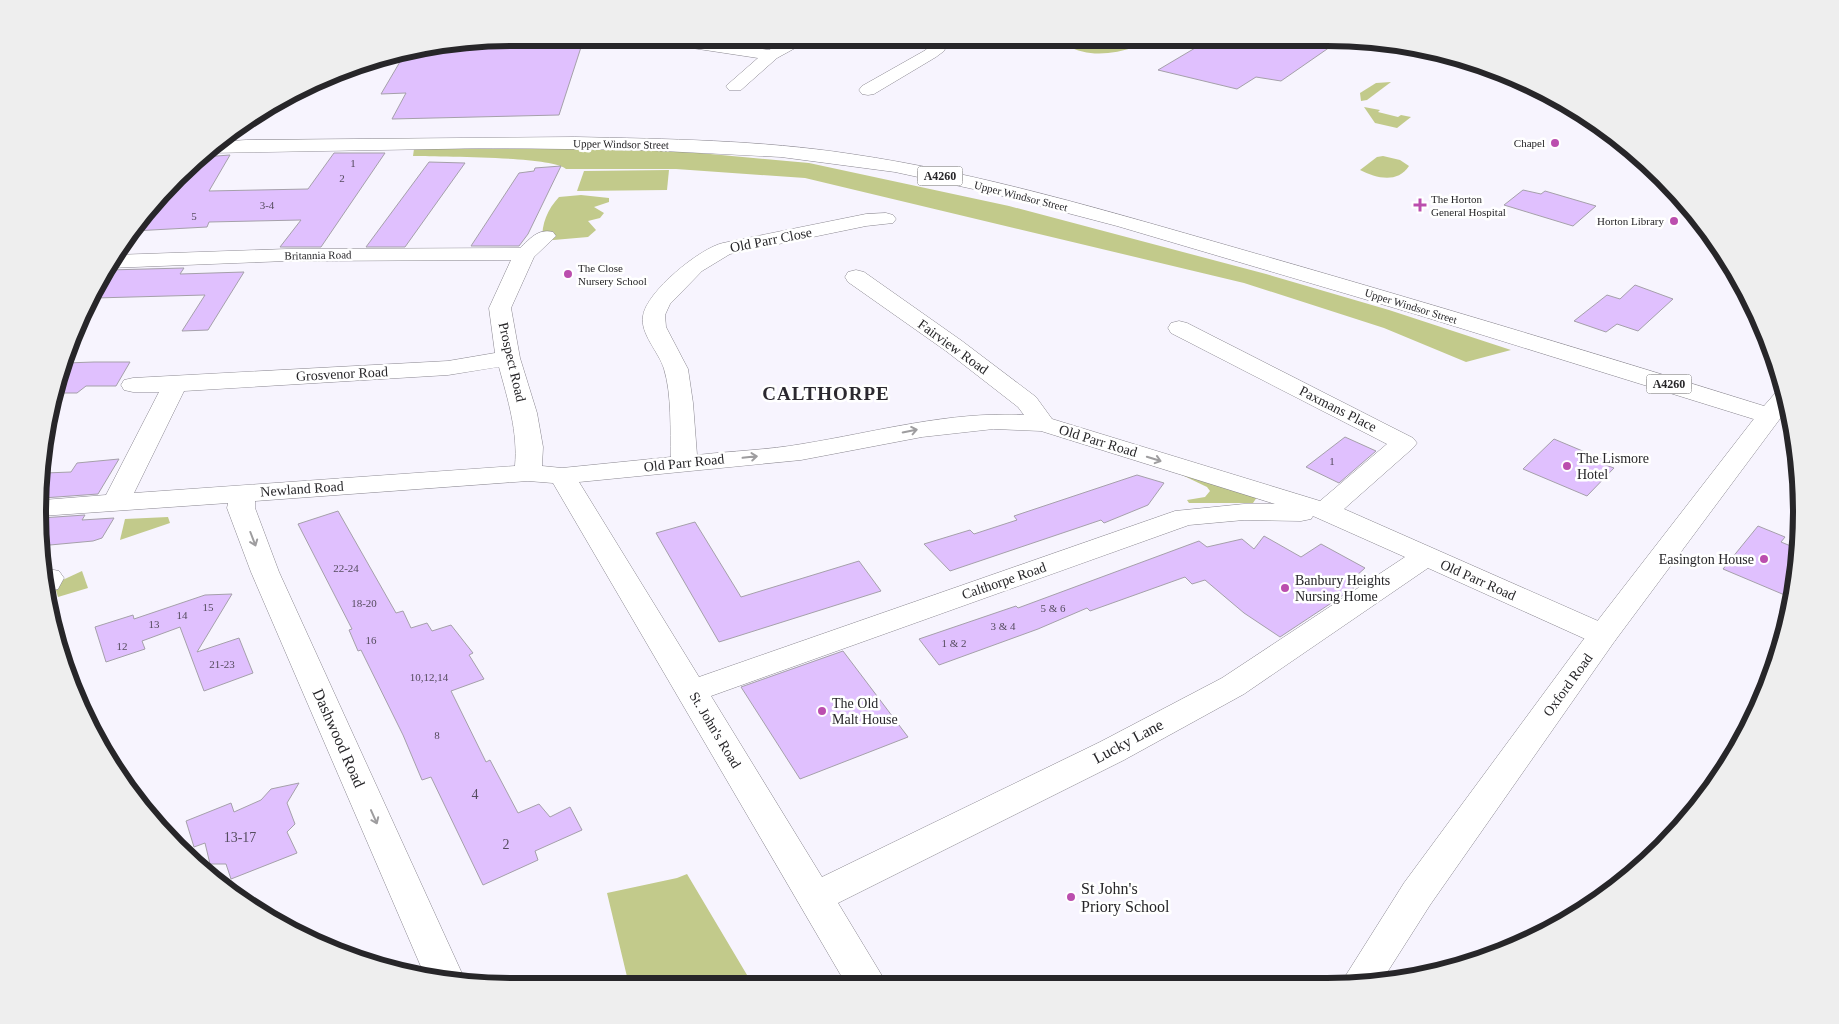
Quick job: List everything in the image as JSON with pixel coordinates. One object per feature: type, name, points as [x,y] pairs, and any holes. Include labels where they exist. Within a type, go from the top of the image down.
[{"type":"street","points":[[702,46],[766,59]]},
{"type":"street","points":[[735,86],[766,59],[788,46]]},
{"type":"street","points":[[868,90],[930,54],[939,46]]},
{"type":"street","name":"Upper Windsor Street","points":[[226,143],[246,146]]},
{"type":"street","name":"Upper Windsor Street","points":[[222,147],[540,143],[667,144],[756,148],[805,153],[902,168],[1004,190],[1216,248],[1769,416]]},
{"type":"street","name":"Old Parr Close","points":[[684,463],[681,403],[676,369],[655,326],[654,315],[660,302],[694,266],[723,249],[851,215],[886,219]]},
{"type":"street","name":"Prospect Road","points":[[528,473],[530,447],[524,414],[508,358],[500,308],[524,254],[546,236]]},
{"type":"street","name":"Britannia Road","points":[[120,262],[287,255],[524,254]]},
{"type":"street","name":"Fairview Road","points":[[860,287],[954,346],[1027,402],[1043,424]]},
{"type":"street","name":"Paxmans Place","points":[[1179,328],[1404,443],[1324,511]]},
{"type":"street","name":"Grosvenor Road","points":[[133,385],[448,368],[508,358]]},
{"type":"street","points":[[116,502],[175,384]]},
{"type":"street","name":"Oxford Road","points":[[1364,976],[1417,894],[1603,635],[1780,403]]},
{"type":"street","name":"Old Parr Road","points":[[562,476],[801,452],[922,428],[994,421],[1043,424],[1324,511],[1603,635]]},
{"type":"street","name":"Newland Road","points":[[46,508],[528,473],[562,476]]},
{"type":"street","name":"St. John's Road","points":[[562,476],[863,978]]},
{"type":"street","name":"Dashwood Road","points":[[242,493],[241,508],[265,572],[443,973]]},
{"type":"street","name":"Calthorpe Road","points":[[691,691],[1185,517],[1244,512],[1283,514],[1324,511]]},
{"type":"street","name":"Lucky Lane","points":[[815,898],[1112,751],[1232,686],[1425,556]]},
{"type":"green space","points":[[1068,46],[1136,46],[1101,54]]},
{"type":"green space","points":[[1391,82],[1367,100],[1361,101],[1360,93],[1376,83]]},
{"type":"green space","points":[[1364,107],[1380,110],[1378,112],[1398,117],[1401,115],[1411,117],[1397,128],[1375,123]]},
{"type":"green space","points":[[414,149],[678,151],[809,163],[1009,206],[1266,274],[1389,310],[1511,350],[1466,362],[1384,328],[1244,283],[805,178],[676,169],[566,169],[556,165],[518,159],[413,156]]},
{"type":"green space","points":[[1383,156],[1400,160],[1409,166],[1399,175],[1386,178],[1360,170],[1377,157]]},
{"type":"green space","points":[[669,170],[667,190],[577,191],[584,171]]},
{"type":"green space","points":[[581,195],[609,198],[609,202],[594,207],[604,213],[600,218],[588,221],[596,230],[588,237],[542,241],[546,217],[559,197]]},
{"type":"green space","points":[[1183,474],[1257,497],[1253,503],[1189,503],[1187,500],[1205,497],[1210,491],[1207,487]]},
{"type":"green space","points":[[168,517],[170,523],[120,540],[125,519]]},
{"type":"green space","points":[[82,571],[88,588],[58,597],[54,584]]},
{"type":"green space","points":[[687,874],[749,978],[627,978],[607,893],[677,878]]},
{"type":"building","points":[[581,46],[559,115],[392,119],[406,93],[381,94],[401,60],[451,50],[482,47]]},
{"type":"building","points":[[1198,46],[1331,46],[1281,81],[1256,77],[1237,89],[1158,70]]},
{"type":"building","points":[[334,153],[385,153],[321,247],[280,247],[301,220],[209,222],[207,227],[140,231],[183,183],[211,156],[230,155],[209,191],[308,189]]},
{"type":"building","points":[[429,162],[465,163],[405,247],[366,247]]},
{"type":"building","points":[[561,166],[528,234],[519,246],[471,246],[519,173],[534,171],[535,168]]},
{"type":"building","points":[[1523,190],[1541,194],[1545,191],[1596,206],[1573,226],[1504,205]]},
{"type":"building","points":[[184,268],[180,274],[244,272],[208,330],[182,331],[205,295],[98,298],[115,270]]},
{"type":"building","points":[[1635,285],[1673,299],[1638,331],[1617,324],[1606,332],[1574,321],[1607,295],[1620,299]]},
{"type":"building","points":[[130,362],[116,386],[86,386],[77,393],[62,393],[71,363]]},
{"type":"building","points":[[1345,437],[1376,451],[1339,483],[1306,467]]},
{"type":"building","name":"The Lismore Hotel","points":[[1554,439],[1604,460],[1600,463],[1614,468],[1587,496],[1523,469]]},
{"type":"building","points":[[119,459],[98,494],[46,498],[48,473],[71,472],[77,463]]},
{"type":"building","points":[[1137,475],[1164,483],[1148,505],[1104,523],[1101,520],[950,571],[924,544],[970,530],[974,534],[1017,520],[1014,516]]},
{"type":"building","points":[[338,511],[396,613],[403,611],[411,628],[427,623],[432,631],[451,625],[473,653],[469,655],[484,679],[451,691],[486,762],[490,760],[518,813],[539,804],[550,817],[570,807],[582,830],[535,851],[538,860],[483,885],[431,777],[422,780],[403,735],[361,650],[358,651],[349,630],[352,629],[298,524]]},
{"type":"building","points":[[85,515],[82,520],[114,518],[102,538],[93,541],[47,545],[46,518]]},
{"type":"building","points":[[695,522],[741,597],[859,561],[881,591],[719,642],[656,533]]},
{"type":"building","name":"Easington House","points":[[1758,526],[1785,537],[1781,542],[1792,546],[1785,595],[1723,569]]},
{"type":"building","points":[[1264,536],[1301,557],[1321,544],[1365,568],[1347,584],[1354,588],[1280,637],[1244,613],[1205,580],[1192,584],[1185,577],[1090,611],[1087,608],[1038,629],[939,665],[919,639],[1016,606],[1018,608],[1199,541],[1207,547],[1242,539],[1254,549]]},
{"type":"building","points":[[232,594],[197,652],[239,638],[253,673],[204,691],[180,627],[142,641],[145,649],[106,662],[95,627],[133,615],[134,619],[205,595]]},
{"type":"building","name":"The Old Malt House","points":[[843,651],[908,737],[800,779],[741,687]]},
{"type":"building","points":[[299,783],[287,803],[295,824],[287,832],[297,853],[231,879],[226,864],[210,864],[205,843],[194,847],[186,821],[231,803],[234,812],[261,800],[271,789]]},
{"type":"place","name":"Chapel","points":[[1555,143]]},
{"type":"place","name":"The Horton General Hospital","points":[[1420,205]]},
{"type":"place","name":"Horton Library","points":[[1674,221]]},
{"type":"place","name":"The Close Nursery School","points":[[568,274]]},
{"type":"place","name":"The Lismore Hotel","points":[[1567,466]]},
{"type":"place","name":"Easington House","points":[[1764,559]]},
{"type":"place","name":"Banbury Heights Nursing Home","points":[[1285,588]]},
{"type":"place","name":"The Old Malt House","points":[[822,711]]},
{"type":"place","name":"St John's Priory School","points":[[1071,897]]},
{"type":"district","name":"CALTHORPE","points":[[826,393]]}]
